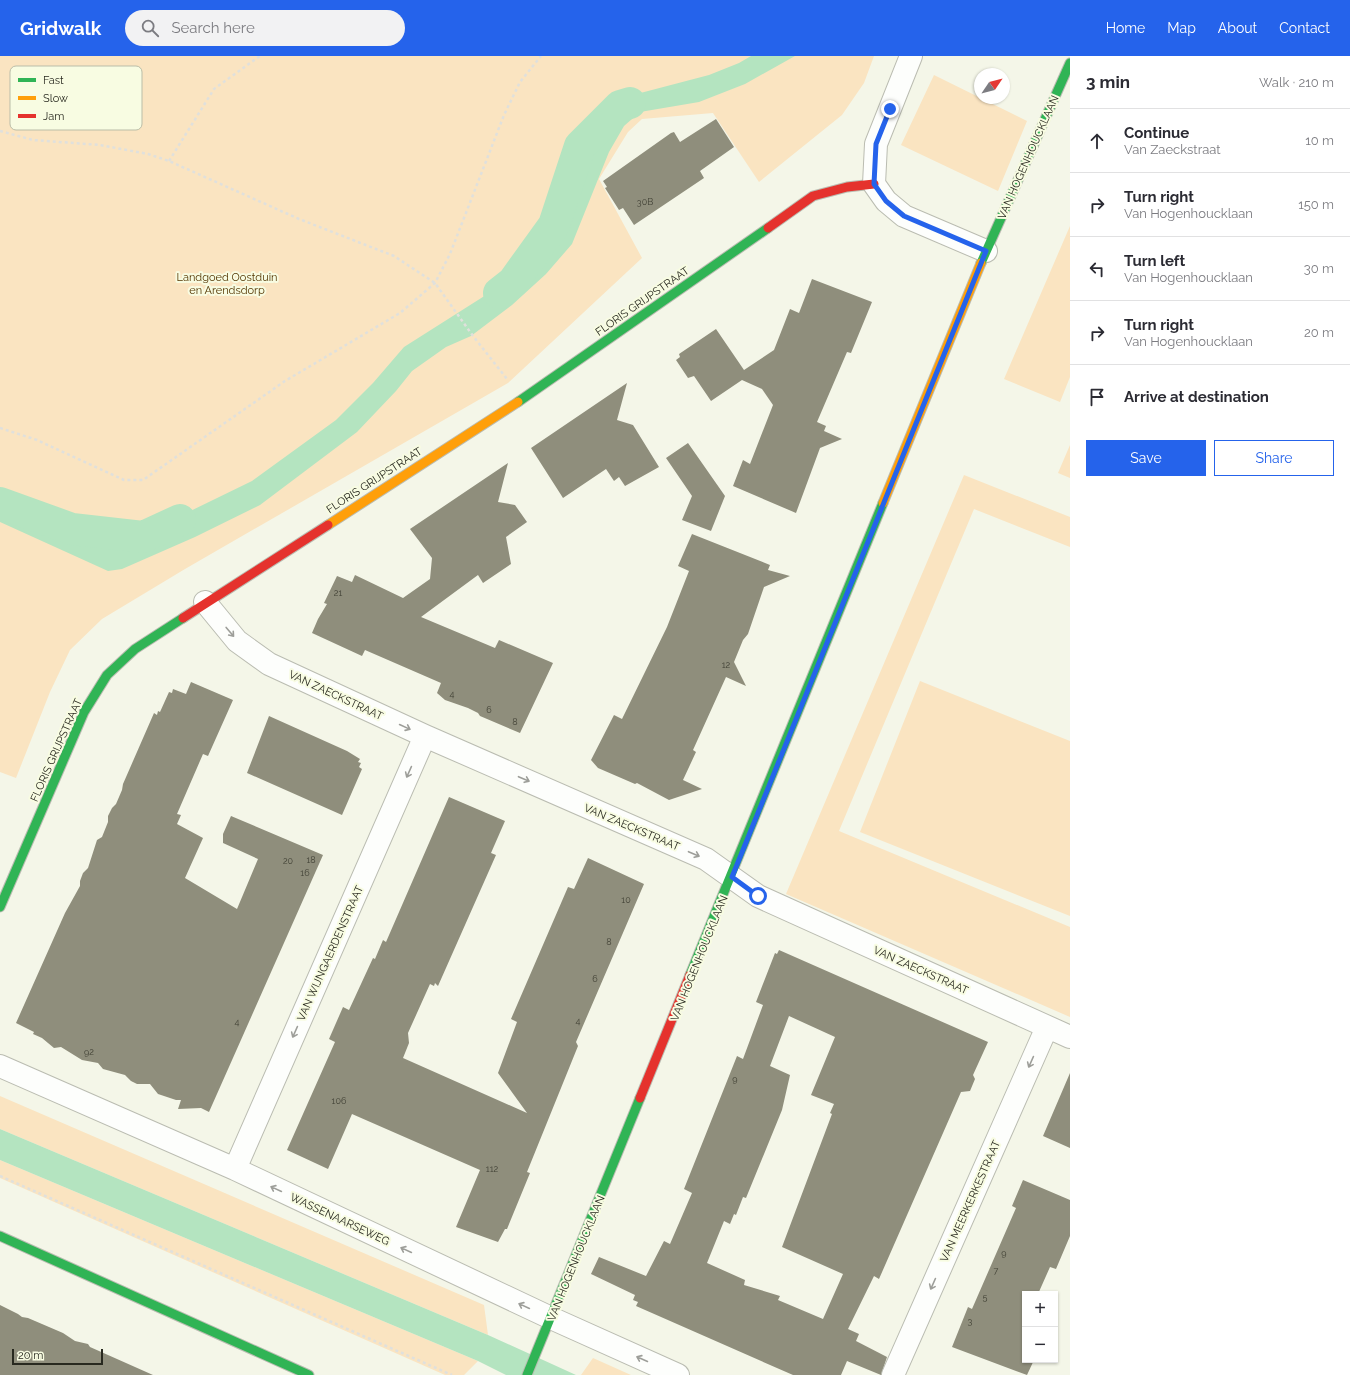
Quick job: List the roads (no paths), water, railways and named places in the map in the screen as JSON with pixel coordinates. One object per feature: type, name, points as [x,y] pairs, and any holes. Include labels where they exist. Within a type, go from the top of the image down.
[{"type":"street","points":[[911,56],[876,144],[874,184],[886,201],[904,216],[986,251]]},
{"type":"street","name":"VAN HOGENHOUCKLAAN","points":[[527,1375],[732,877],[986,251],[1070,63]]},
{"type":"street","name":"FLORIS GRIJPSTRAAT","points":[[0,907],[84,712],[107,675],[135,649],[205,602],[523,399],[813,196],[847,187],[874,184]]},
{"type":"street","name":"VAN ZAECKSTRAAT","points":[[205,602],[237,641],[269,664],[425,736],[706,859],[758,896],[1070,1037]]},
{"type":"street","name":"VAN WIJNGAERDENSTRAAT","points":[[234,1169],[425,736]]},
{"type":"street","name":"VAN MEERKERKESTRAAT","points":[[893,1375],[1047,1026]]},
{"type":"street","name":"WASSENAARSEWEG","points":[[0,1066],[234,1169],[551,1318],[678,1375]]},
{"type":"street","points":[[0,1236],[309,1375]]},
{"type":"waterway","points":[[499,293],[513,282],[554,225],[580,146],[620,106],[630,103]]},
{"type":"waterway","points":[[0,503],[72,529],[143,537],[180,520]]},
{"type":"park label","name":"Landgoed Oostduin en Arendsdorp","points":[[227,283]]}]
